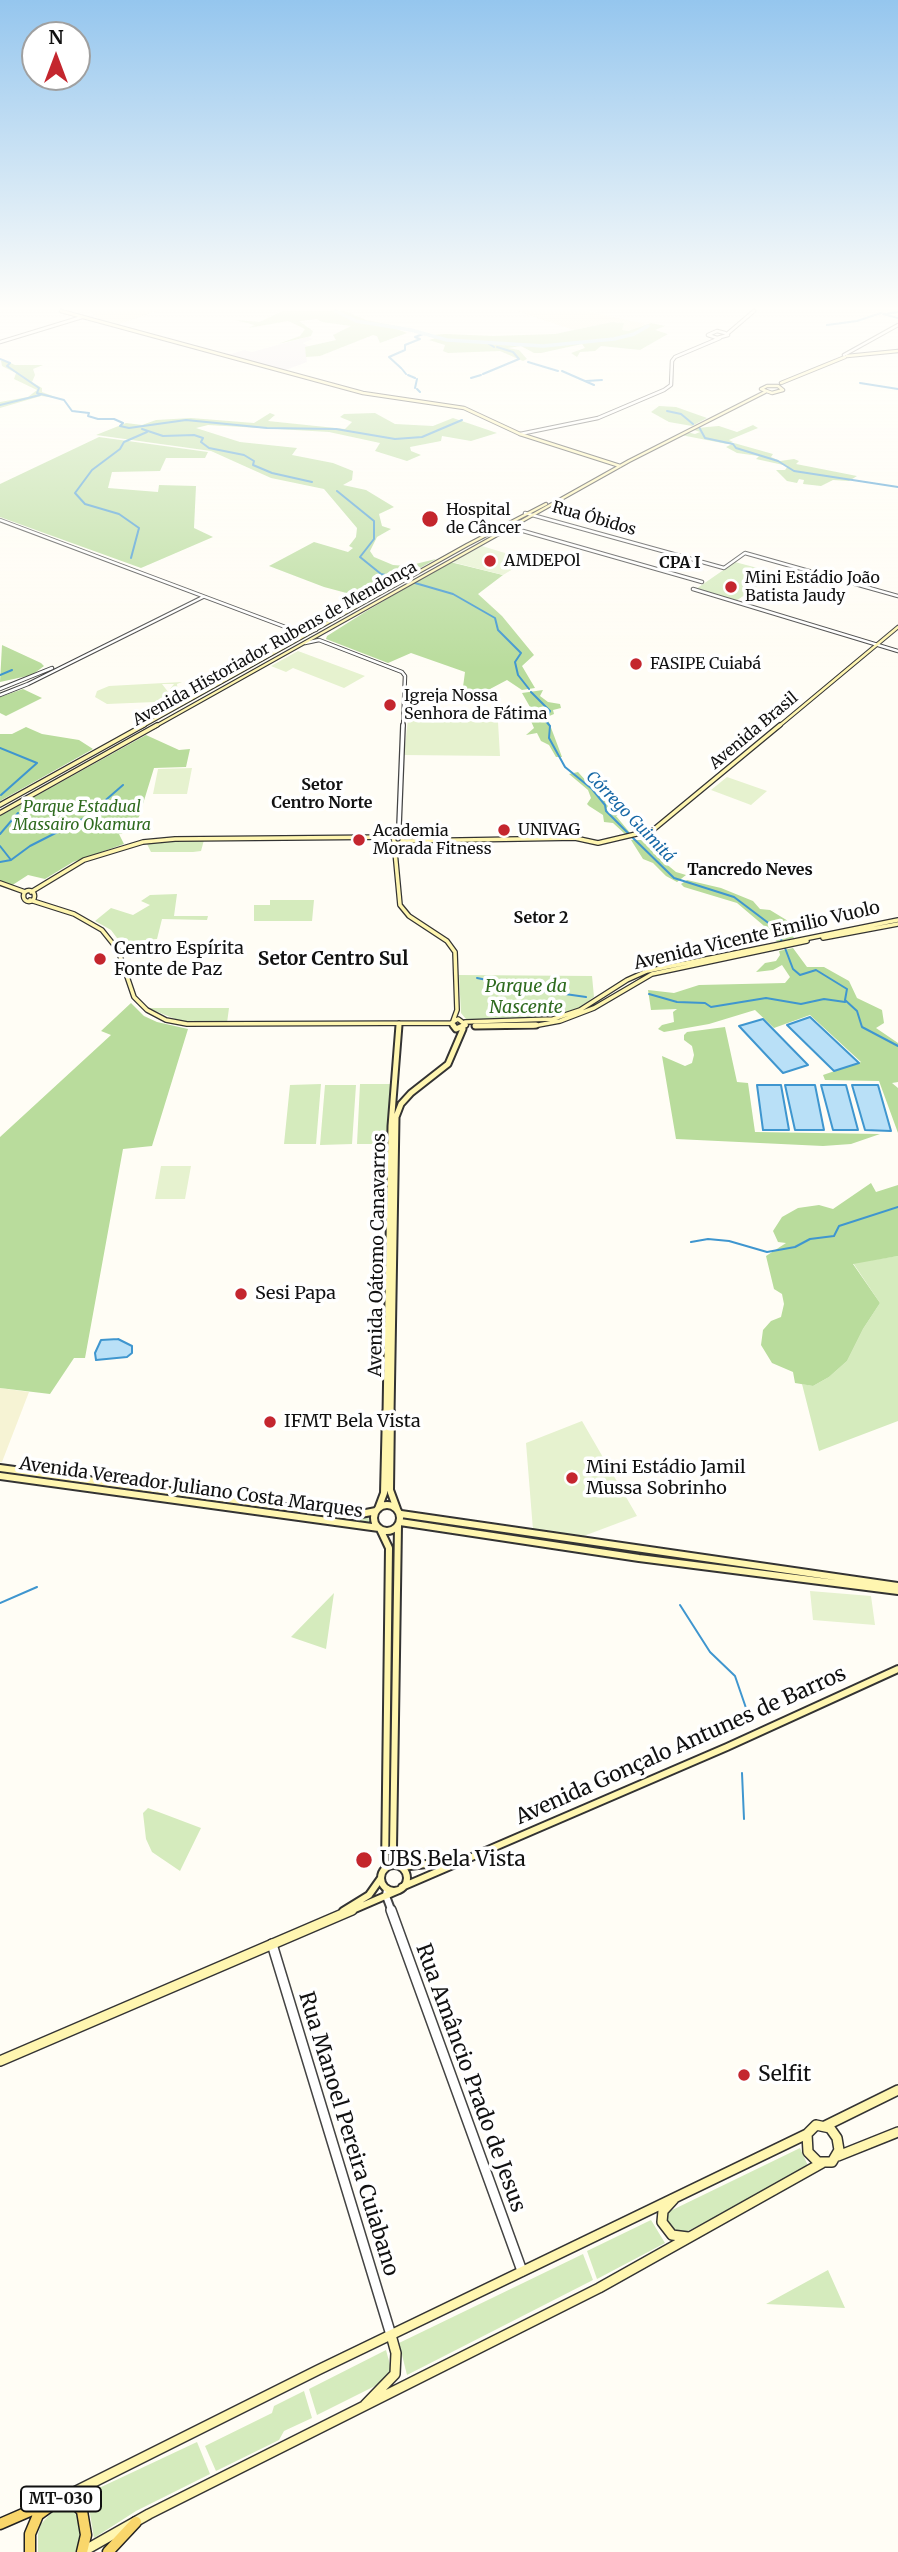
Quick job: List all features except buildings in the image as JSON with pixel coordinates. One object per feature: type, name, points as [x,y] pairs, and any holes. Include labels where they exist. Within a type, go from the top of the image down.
[{"type":"main road","points":[[512,430],[620,466]]},
{"type":"main road","name":"Avenida Historiador Rubens de Mendonça","points":[[0,813],[304,643],[525,513],[562,498],[689,430]]},
{"type":"main road","name":"Avenida Historiador Rubens de Mendonça","points":[[0,805],[545,506]]},
{"type":"main road","name":"Avenida Brasil","points":[[393,839],[575,838],[596,843],[637,836],[653,830],[898,627]]},
{"type":"main road","points":[[44,902],[24,900],[68,868],[90,857],[126,845],[152,841],[393,839],[397,851],[397,893],[400,905],[409,916],[447,941],[455,952],[457,1010],[464,1024]]},
{"type":"main road","points":[[397,851],[402,839]]},
{"type":"main road","points":[[0,885],[30,894],[93,923],[108,936],[120,953],[134,997],[147,1010],[166,1020],[187,1024],[464,1024]]},
{"type":"main road","points":[[30,894],[30,900]]},
{"type":"main road","name":"Avenida Vicente Emilio Vuolo","points":[[464,1024],[533,1026],[561,1021],[594,1008],[652,974],[773,946],[898,922]]},
{"type":"main road","points":[[451,1023],[457,1010]]},
{"type":"main road","points":[[451,1023],[456,1029],[464,1024]]},
{"type":"main road","name":"Avenida Oátomo Canavarros","points":[[377,1510],[384,1486],[391,1126],[399,1024]]},
{"type":"main road","name":"Avenida Oátomo Canavarros","points":[[400,1866],[393,1848],[399,1518],[390,1490],[396,1117],[404,1100],[448,1064],[464,1024]]},
{"type":"main road","name":"Avenida Vereador Juliano Costa Marques","points":[[0,1468],[351,1516],[377,1510]]},
{"type":"main road","name":"Avenida Vereador Juliano Costa Marques","points":[[0,1476],[380,1528]]},
{"type":"main road","points":[[387,1892],[381,1878],[385,1869],[389,1548],[380,1528],[373,1520],[377,1510],[388,1505],[399,1518],[639,1558],[898,1591]]},
{"type":"main road","points":[[380,1528],[389,1530],[399,1518]]},
{"type":"main road","points":[[399,1518],[898,1586]]},
{"type":"main road","name":"Avenida Gonçalo Antunes de Barros","points":[[0,2061],[727,1747],[898,1669]]},
{"type":"main road","name":"Avenida Gonçalo Antunes de Barros","points":[[400,1866],[450,1861],[477,1853]]},
{"type":"main road","points":[[385,1869],[391,1865],[400,1866],[407,1877],[401,1889]]},
{"type":"main road","name":"Avenida Gonçalo Antunes de Barros","points":[[340,1913],[369,1895],[381,1878]]},
{"type":"main road","name":"MT-030","points":[[30,2552],[33,2524],[44,2508],[86,2484],[807,2133],[813,2127],[825,2126],[898,2090]]},
{"type":"main road","points":[[825,2126],[837,2138],[838,2156]]},
{"type":"main road","name":"MT-030","points":[[82,2552],[274,2450],[605,2285],[822,2163],[832,2162],[838,2156],[898,2132]]},
{"type":"main road","points":[[807,2133],[808,2152],[822,2163]]},
{"type":"main road","points":[[676,2196],[663,2211],[662,2222],[672,2235],[690,2237]]},
{"type":"main road","points":[[363,2407],[395,2374],[396,2353],[391,2335]]},
{"type":"main road","name":"MT-030","points":[[0,2524],[55,2501],[72,2501],[82,2511],[86,2535],[82,2552]]},
{"type":"main road","points":[[108,2552],[136,2522]]},
{"type":"street","points":[[520,434],[539,430]]},
{"type":"street","name":"Rua Óbidos","points":[[525,513],[724,568],[745,553],[898,596]]},
{"type":"street","points":[[0,520],[296,631],[323,630],[321,638],[332,644]]},
{"type":"street","points":[[509,527],[702,582],[693,589],[898,651]]},
{"type":"street","points":[[0,689],[201,596]]},
{"type":"street","points":[[0,695],[14,691],[201,596]]},
{"type":"street","points":[[296,631],[302,636],[298,641]]},
{"type":"street","points":[[304,643],[319,640],[402,672],[399,826],[402,839]]},
{"type":"street","points":[[22,681],[28,684]]},
{"type":"street","points":[[8,686],[9,690],[14,691]]},
{"type":"street","points":[[393,839],[399,826]]},
{"type":"street","name":"Rua Amâncio Prado de Jesus","points":[[387,1892],[522,2271]]},
{"type":"street","name":"Rua Manoel Pereira Cuiabano","points":[[272,1944],[391,2335]]},
{"type":"shaded area","points":[[0,1388],[29,1392],[2,1462],[0,1462]]},
{"type":"green space","points":[[108,430],[203,430],[240,442],[297,448],[292,455],[333,463],[353,471],[352,480],[343,485],[366,490],[394,507],[379,514],[382,526],[391,529],[377,537],[370,551],[374,557],[393,565],[407,566],[436,559],[385,588],[354,595],[324,587],[269,566],[314,542],[348,552],[353,548],[349,546],[356,537],[357,528],[324,489],[271,478],[211,451],[96,435]]},
{"type":"green space","points":[[296,430],[488,430],[497,433],[471,441],[442,436],[441,441],[410,447],[411,451],[421,455],[407,461],[375,451],[380,443],[329,432]]},
{"type":"green space","points":[[694,430],[753,430],[729,440],[733,442],[727,444],[681,435],[686,432],[700,432]]},
{"type":"green space","points":[[99,437],[208,452],[205,458],[166,458],[160,471],[112,472],[108,488],[158,492],[159,485],[196,486],[194,528],[213,537],[141,568],[0,517],[0,484]]},
{"type":"green space","points":[[734,443],[773,454],[771,457],[780,461],[794,459],[799,461],[796,464],[857,476],[849,481],[833,480],[821,486],[803,484],[804,480],[799,479],[797,483],[787,481],[776,470],[785,470],[788,466],[756,459],[759,456],[737,453],[726,447]]},
{"type":"green space","name":"AMDEPOl","points":[[482,546],[528,560],[503,575],[452,562]]},
{"type":"green space","points":[[450,562],[503,575],[478,594],[502,616],[534,655],[522,666],[535,688],[522,690],[507,680],[473,698],[463,687],[465,672],[411,653],[388,663],[326,639],[365,612]]},
{"type":"green space","points":[[735,562],[776,573],[736,601],[696,589]]},
{"type":"green space","points":[[2,645],[44,666],[32,675],[0,682]]},
{"type":"green space","points":[[298,651],[365,676],[344,688],[293,668],[286,672],[271,666]]},
{"type":"green space","points":[[182,682],[177,684],[178,692],[170,689],[174,684],[162,684],[169,693],[155,702],[107,704],[95,697],[97,691],[109,686]]},
{"type":"green space","points":[[23,689],[42,698],[6,716],[0,713],[0,697]]},
{"type":"green space","points":[[543,690],[540,696],[548,702],[560,704],[561,708],[553,710],[554,714],[547,717],[562,757],[556,757],[537,733],[526,735],[534,728],[530,719],[534,714],[522,693]]},
{"type":"green space","points":[[408,719],[498,722],[500,756],[404,755]]},
{"type":"green space","points":[[26,727],[42,734],[79,740],[93,749],[0,801],[0,734],[12,734]]},
{"type":"green space","name":"Parque Estadual Massairo Okamura","points":[[146,735],[179,750],[190,749],[186,767],[154,768],[135,830],[119,834],[124,844],[73,862],[45,879],[28,875],[11,886],[0,882],[0,816]]},
{"type":"green space","points":[[192,768],[187,794],[153,794],[158,769]]},
{"type":"green space","points":[[578,772],[597,793],[606,796],[606,801],[620,814],[616,816],[631,834],[625,834],[613,823],[604,822],[603,815],[587,804],[591,798],[588,790],[569,774]]},
{"type":"green space","points":[[727,777],[767,791],[751,805],[711,790]]},
{"type":"green space","points":[[204,840],[201,851],[193,852],[151,852],[146,842]]},
{"type":"green space","points":[[631,840],[642,840],[676,872],[686,875],[677,882],[666,876],[653,863],[643,859]]},
{"type":"green space","points":[[687,880],[721,888],[753,901],[760,909],[770,910],[793,924],[787,927],[794,938],[777,942],[763,925],[737,903],[684,887],[681,884]]},
{"type":"green space","points":[[177,894],[174,916],[208,916],[207,920],[162,919],[157,939],[120,942],[111,930],[95,921],[111,908],[133,915],[150,905],[141,901],[150,895]]},
{"type":"green space","points":[[270,900],[314,900],[312,921],[254,921],[254,905],[270,905]]},
{"type":"green space","points":[[793,948],[807,967],[824,967],[849,981],[857,998],[882,1010],[884,1023],[876,1028],[898,1043],[898,1082],[892,1083],[898,1088],[898,1133],[879,1081],[825,1080],[823,1075],[861,1062],[810,1015],[774,1028],[755,1010],[709,1024],[664,1032],[658,1029],[674,1022],[673,1012],[677,1009],[651,1010],[648,990],[674,993],[699,985],[785,983],[790,977],[782,965],[773,970],[756,972],[765,963],[776,961],[780,955],[779,951]]},
{"type":"green space","name":"Parque da Nascente","points":[[459,975],[592,976],[594,997],[575,1011],[542,1020],[466,1019],[461,1013]]},
{"type":"green space","points":[[131,1003],[144,1016],[157,1022],[188,1029],[152,1146],[123,1149],[85,1358],[74,1358],[50,1394],[0,1388],[0,1137],[111,1035],[101,1031]]},
{"type":"green space","points":[[148,1008],[229,1008],[227,1023],[180,1021]]},
{"type":"green space","points":[[725,1027],[737,1082],[748,1083],[755,1132],[880,1134],[851,1144],[823,1146],[676,1139],[662,1056],[685,1066],[692,1063],[692,1046],[684,1040],[684,1035],[687,1032]]},
{"type":"green space","points":[[321,1084],[316,1144],[284,1144],[290,1085]]},
{"type":"green space","points":[[360,1084],[391,1084],[389,1144],[357,1144]]},
{"type":"green space","points":[[325,1085],[356,1085],[352,1144],[320,1145]]},
{"type":"green space","points":[[161,1166],[191,1166],[185,1199],[155,1199]]},
{"type":"green space","points":[[871,1183],[876,1192],[898,1185],[898,1256],[853,1264],[880,1303],[847,1361],[829,1377],[813,1386],[795,1383],[793,1372],[772,1363],[761,1345],[763,1330],[771,1321],[781,1317],[784,1304],[782,1294],[774,1289],[766,1256],[786,1243],[778,1242],[773,1231],[782,1217],[798,1208],[819,1205],[833,1209]]},
{"type":"green space","points":[[898,1256],[898,1421],[819,1451],[802,1384],[813,1386],[829,1377],[847,1361],[880,1303],[853,1263]]},
{"type":"green space","name":"Mini Estádio Jamil Mussa Sobrinho","points":[[582,1421],[637,1516],[581,1537],[533,1530],[526,1443]]},
{"type":"green space","points":[[0,1469],[354,1519],[368,1516],[370,1524],[0,1473]]},
{"type":"green space","points":[[810,1591],[871,1596],[875,1625],[813,1620]]},
{"type":"green space","points":[[334,1593],[326,1649],[291,1637]]},
{"type":"green space","points":[[148,1808],[201,1828],[180,1871],[152,1852],[146,1839],[143,1813]]},
{"type":"green space","points":[[800,2148],[809,2168],[682,2234],[668,2227],[666,2213]]},
{"type":"green space","points":[[651,2220],[665,2243],[597,2279],[587,2251]]},
{"type":"green space","points":[[583,2254],[593,2280],[407,2375],[399,2343]]},
{"type":"green space","points":[[828,2270],[845,2308],[766,2304]]},
{"type":"green space","points":[[386,2350],[392,2372],[387,2380],[317,2415],[309,2389]]},
{"type":"green space","points":[[304,2391],[312,2418],[284,2431],[279,2440],[216,2471],[205,2446],[272,2413],[274,2406]]},
{"type":"green space","points":[[197,2442],[210,2474],[136,2511],[94,2538],[90,2514],[82,2496]]},
{"type":"green space","points":[[62,2508],[74,2512],[79,2519],[81,2536],[76,2552],[38,2552],[41,2524],[54,2510]]},
{"type":"water","points":[[810,1017],[859,1063],[834,1071],[787,1025]]},
{"type":"water","points":[[763,1019],[808,1065],[783,1073],[739,1026]]},
{"type":"water","points":[[757,1085],[781,1085],[789,1130],[763,1130]]},
{"type":"water","points":[[785,1085],[815,1085],[824,1130],[795,1130]]},
{"type":"water","points":[[821,1085],[846,1085],[858,1130],[833,1130]]},
{"type":"water","points":[[852,1085],[878,1085],[891,1131],[865,1130]]},
{"type":"water","points":[[118,1339],[132,1346],[132,1353],[127,1357],[96,1360],[95,1353],[101,1340]]},
{"type":"waterway","points":[[145,430],[163,436],[194,435],[203,438],[201,442],[209,448],[244,455],[254,461],[253,465],[272,473],[312,482]]},
{"type":"waterway","points":[[342,430],[395,439],[422,437],[438,430]]},
{"type":"waterway","points":[[701,430],[705,438],[733,444],[736,448],[778,461],[794,471],[898,487]]},
{"type":"waterway","points":[[131,558],[139,528],[119,514],[85,504],[75,493],[92,470],[120,449],[124,442],[147,432]]},
{"type":"waterway","points":[[337,491],[374,521],[374,539],[360,557],[381,574],[395,577]]},
{"type":"waterway","name":"Córrego Guimitá","points":[[415,583],[453,594],[495,618],[498,630],[521,653],[515,662],[518,675],[529,689]]},
{"type":"waterway","points":[[0,675],[12,670]]},
{"type":"waterway","name":"Córrego Guimitá","points":[[531,692],[550,711],[545,720],[550,726],[549,738],[565,767],[592,789],[605,805],[606,811],[628,833]]},
{"type":"waterway","points":[[0,748],[37,763],[1,795]]},
{"type":"waterway","points":[[11,860],[30,846],[85,818],[123,785]]},
{"type":"waterway","points":[[0,834],[18,813]]},
{"type":"waterway","name":"Córrego Guimitá","points":[[632,837],[674,878],[734,897],[779,931],[782,943]]},
{"type":"waterway","points":[[0,846],[11,860]]},
{"type":"waterway","points":[[0,862],[11,860]]},
{"type":"waterway","name":"Córrego Guimitá","points":[[785,948],[793,969],[800,975],[816,970],[847,989],[845,1000],[857,1011],[862,1027],[898,1046]]},
{"type":"waterway","points":[[477,978],[507,984],[512,989],[531,993],[544,991],[586,997]]},
{"type":"waterway","points":[[649,994],[677,1002],[705,1003],[711,1007],[766,998],[801,1004],[824,999],[845,1002]]},
{"type":"waterway","points":[[691,1242],[708,1239],[729,1241],[767,1252],[795,1247],[810,1239],[834,1236],[839,1226],[898,1207]]},
{"type":"waterway","points":[[0,1603],[37,1587]]},
{"type":"waterway","points":[[680,1605],[710,1652],[735,1676],[746,1708],[746,1717]]},
{"type":"waterway","points":[[742,1773],[744,1819]]},
{"type":"place","name":"Hospital de Câncer","points":[[430,519]]},
{"type":"place","name":"AMDEPOl","points":[[490,561]]},
{"type":"place","name":"Mini Estádio João Batista Jaudy","points":[[731,587]]},
{"type":"place","name":"FASIPE Cuiabá","points":[[636,664]]},
{"type":"place","name":"Igreja Nossa Senhora de Fátima","points":[[390,705]]},
{"type":"place","name":"UNIVAG","points":[[504,830]]},
{"type":"place","name":"Academia Morada Fitness","points":[[359,840]]},
{"type":"place","name":"Centro Espírita Fonte de Paz","points":[[100,959]]},
{"type":"place","name":"Sesi Papa","points":[[241,1294]]},
{"type":"place","name":"IFMT Bela Vista","points":[[270,1422]]},
{"type":"place","name":"Mini Estádio Jamil Mussa Sobrinho","points":[[572,1478]]},
{"type":"place","name":"UBS Bela Vista","points":[[364,1860]]},
{"type":"place","name":"Selfit","points":[[744,2075]]},
{"type":"district","name":"CPA I","points":[[680,563]]},
{"type":"district","name":"Setor Centro Norte","points":[[322,794]]},
{"type":"district","name":"Tancredo Neves","points":[[750,870]]},
{"type":"district","name":"Setor 2","points":[[541,918]]},
{"type":"district","name":"Setor Centro Sul","points":[[333,960]]}]
